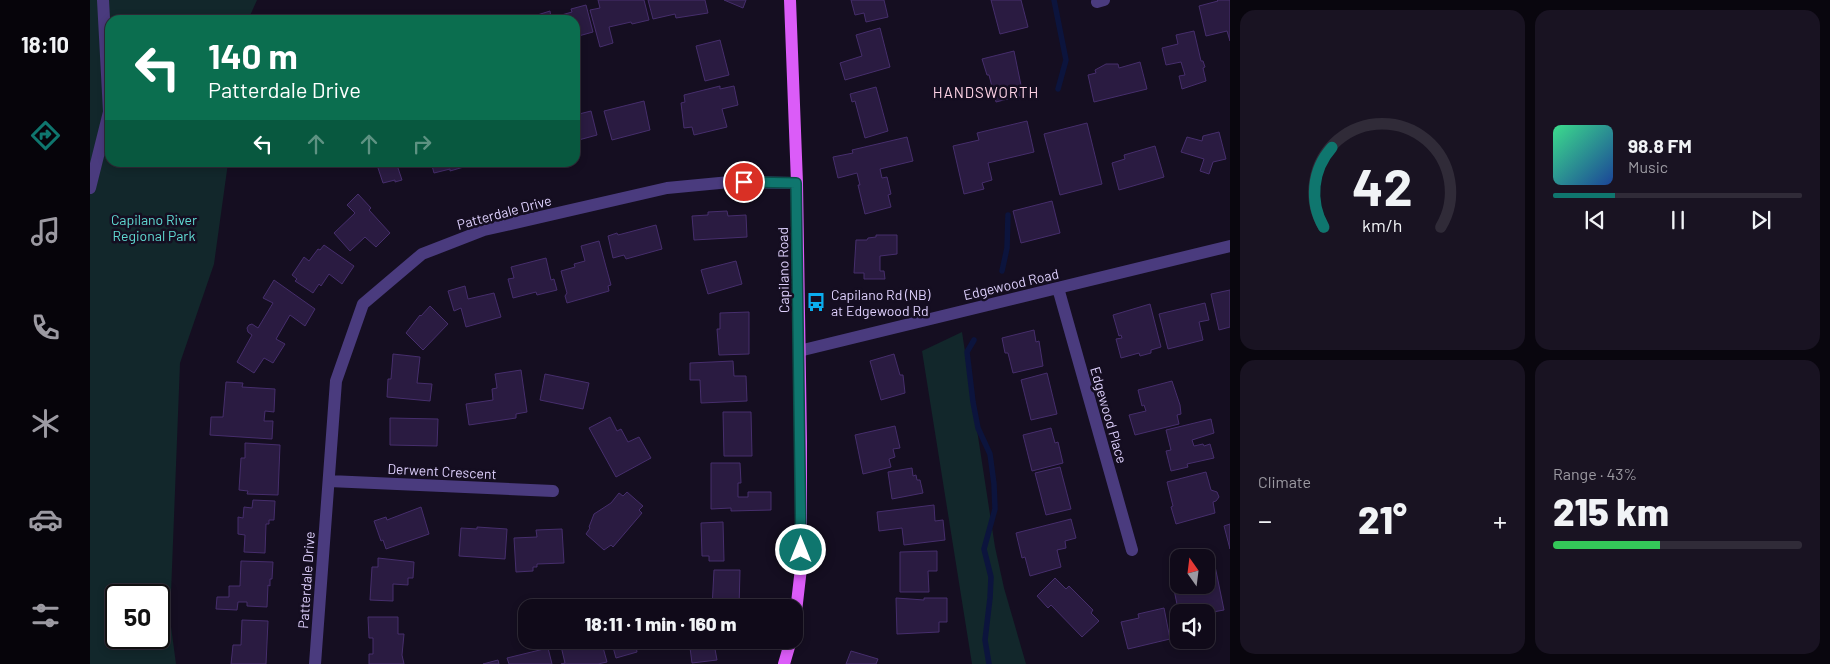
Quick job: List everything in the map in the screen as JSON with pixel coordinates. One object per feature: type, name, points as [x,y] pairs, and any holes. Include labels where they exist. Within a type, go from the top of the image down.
[{"type":"main road","name":"Capilano Road","points":[[790,0],[799,350],[801,568],[797,599]]},
{"type":"main road","points":[[784,664],[788,649]]},
{"type":"street","points":[[103,0],[105,37]]},
{"type":"street","points":[[90,188],[105,128]]},
{"type":"street","name":"Patterdale Drive","points":[[316,664],[336,380],[363,304],[422,254],[484,230],[667,188],[730,182],[796,183]]},
{"type":"street","name":"Edgewood Road","points":[[799,350],[1230,246]]},
{"type":"street","name":"Edgewood Place","points":[[1058,288],[1132,550]]},
{"type":"street","name":"Derwent Crescent","points":[[329,481],[553,491]]},
{"type":"green space","name":"Capilano River Regional Park","points":[[90,0],[257,0],[250,15],[105,15],[105,167],[227,167],[214,264],[180,363],[170,619],[176,664],[90,664]]},
{"type":"green space","points":[[962,332],[995,547],[1004,588],[1026,664],[972,664],[922,351]]},
{"type":"building","points":[[598,0],[644,0],[649,20],[609,27],[613,43],[600,47],[590,10],[600,8]]},
{"type":"building","points":[[648,0],[705,0],[708,13],[676,18],[675,14],[653,19]]},
{"type":"building","points":[[724,0],[746,0],[743,8]]},
{"type":"building","points":[[851,0],[884,0],[888,17],[866,22],[864,13],[855,15]]},
{"type":"building","points":[[991,0],[1021,0],[1028,27],[1000,34]]},
{"type":"building","points":[[1217,0],[1230,0],[1230,41],[1227,31],[1206,36],[1199,6]]},
{"type":"building","points":[[586,5],[593,32],[580,36],[580,15],[562,15],[572,12],[571,9]]},
{"type":"building","points":[[550,11],[551,15],[537,15]]},
{"type":"building","points":[[880,28],[890,67],[845,80],[840,63],[862,56],[856,35]]},
{"type":"building","points":[[1194,31],[1201,61],[1203,61],[1205,67],[1203,68],[1206,81],[1182,89],[1179,76],[1185,75],[1181,62],[1166,65],[1162,48],[1178,44],[1176,35]]},
{"type":"building","points":[[720,40],[729,75],[705,81],[696,46]]},
{"type":"building","points":[[1014,51],[1023,95],[996,102],[989,75],[987,75],[982,59]]},
{"type":"building","points":[[1140,62],[1147,89],[1094,102],[1088,75],[1096,73],[1095,70],[1106,64],[1118,64],[1119,68]]},
{"type":"building","points":[[720,86],[720,89],[734,86],[738,105],[722,109],[727,127],[694,135],[692,127],[684,128],[681,103],[685,102],[684,95]]},
{"type":"building","points":[[876,87],[888,131],[865,138],[855,101],[852,102],[850,94]]},
{"type":"building","points":[[644,101],[650,130],[612,140],[604,111]]},
{"type":"building","points":[[591,111],[597,135],[580,140],[580,114]]},
{"type":"building","points":[[1027,121],[1034,152],[988,163],[992,180],[982,183],[984,189],[964,194],[953,146],[979,140],[977,133]]},
{"type":"building","points":[[1087,123],[1102,184],[1060,195],[1044,134]]},
{"type":"building","points":[[1219,132],[1226,159],[1213,162],[1209,174],[1200,171],[1204,159],[1181,152],[1187,137],[1202,141],[1203,136]]},
{"type":"building","points":[[907,137],[913,161],[880,169],[882,178],[887,177],[891,194],[888,195],[891,207],[865,214],[857,173],[838,178],[833,157],[853,153],[852,150]]},
{"type":"building","points":[[1155,146],[1164,177],[1119,190],[1112,163],[1125,159],[1124,155]]},
{"type":"building","points":[[378,167],[398,167],[402,180],[383,183]]},
{"type":"building","points":[[432,167],[464,167],[450,171],[450,169],[434,173]]},
{"type":"building","points":[[358,194],[371,208],[369,210],[390,233],[376,247],[365,237],[350,251],[334,233],[355,213],[347,205]]},
{"type":"building","points":[[1052,201],[1060,233],[1021,243],[1013,211]]},
{"type":"building","points":[[727,211],[728,216],[746,215],[747,237],[694,240],[692,216],[708,215],[708,212]]},
{"type":"building","points":[[656,225],[662,249],[626,259],[624,255],[613,258],[608,236]]},
{"type":"building","points":[[876,235],[897,235],[897,254],[880,256],[880,271],[884,271],[885,279],[864,279],[864,273],[854,273],[856,240],[867,240],[868,238],[876,237]]},
{"type":"building","points":[[599,241],[611,285],[608,286],[609,291],[567,303],[565,296],[567,293],[561,271],[575,267],[574,264],[585,261],[581,246]]},
{"type":"building","points":[[324,245],[354,266],[342,284],[329,274],[321,286],[319,284],[313,293],[295,281],[297,279],[292,275],[304,257],[309,261],[318,249],[320,250]]},
{"type":"building","points":[[546,258],[551,280],[554,279],[557,290],[537,295],[536,292],[513,298],[508,279],[514,278],[511,267]]},
{"type":"building","points":[[736,261],[742,284],[708,294],[701,270]]},
{"type":"building","points":[[274,280],[315,309],[305,326],[290,315],[276,339],[285,344],[273,363],[264,358],[254,373],[237,362],[252,335],[248,332],[247,328],[252,324],[258,328],[273,303],[263,298]]},
{"type":"building","points":[[465,286],[468,299],[494,293],[501,317],[466,327],[461,308],[454,311],[448,291]]},
{"type":"building","points":[[1230,290],[1230,327],[1219,330],[1211,294]]},
{"type":"building","points":[[1205,303],[1209,320],[1199,322],[1203,340],[1168,349],[1159,314]]},
{"type":"building","points":[[1150,304],[1161,347],[1151,350],[1151,353],[1140,356],[1139,353],[1121,358],[1116,339],[1122,338],[1121,335],[1119,336],[1113,315]]},
{"type":"building","points":[[430,306],[448,324],[423,350],[406,333]]},
{"type":"building","points":[[749,312],[749,354],[719,355],[717,329],[720,329],[720,313]]},
{"type":"building","points":[[1034,330],[1036,342],[1039,341],[1043,366],[1013,373],[1008,353],[1005,353],[1002,338]]},
{"type":"building","points":[[393,354],[420,357],[417,383],[432,384],[430,401],[387,397]]},
{"type":"building","points":[[894,354],[900,375],[903,375],[905,393],[881,400],[870,361]]},
{"type":"building","points":[[733,361],[734,376],[746,376],[747,401],[701,403],[700,380],[690,380],[690,363]]},
{"type":"building","points":[[521,370],[527,412],[516,414],[516,418],[469,425],[466,404],[493,400],[492,389],[497,388],[495,374]]},
{"type":"building","points":[[1047,373],[1057,414],[1031,420],[1021,380]]},
{"type":"building","points":[[545,374],[589,383],[583,409],[540,400]]},
{"type":"building","points":[[1172,381],[1180,405],[1181,414],[1177,415],[1179,424],[1135,435],[1129,415],[1146,411],[1144,405],[1142,406],[1138,390]]},
{"type":"building","points":[[226,382],[243,383],[242,387],[275,389],[274,412],[265,411],[264,421],[273,421],[272,439],[210,435],[211,417],[223,417]]},
{"type":"building","points":[[723,412],[751,412],[752,456],[724,456]]},
{"type":"building","points":[[610,417],[617,431],[621,429],[628,442],[639,437],[651,458],[616,477],[589,428]]},
{"type":"building","points":[[390,418],[438,419],[437,446],[390,445]]},
{"type":"building","points":[[1211,419],[1214,433],[1192,440],[1194,446],[1210,444],[1214,458],[1187,464],[1188,467],[1171,471],[1166,451],[1171,450],[1166,430]]},
{"type":"building","points":[[895,426],[900,448],[893,449],[895,457],[889,459],[891,467],[863,474],[855,435]]},
{"type":"building","points":[[1051,428],[1055,443],[1058,442],[1063,463],[1032,471],[1023,435]]},
{"type":"building","points":[[245,443],[280,445],[278,495],[247,494],[248,491],[239,490],[241,458],[245,458]]},
{"type":"building","points":[[711,463],[740,463],[741,483],[738,483],[738,497],[748,497],[748,492],[771,492],[771,510],[731,511],[731,508],[711,509]]},
{"type":"building","points":[[1060,467],[1071,509],[1046,515],[1035,473]]},
{"type":"building","points":[[912,468],[913,476],[916,475],[917,480],[920,480],[923,493],[892,499],[888,472]]},
{"type":"building","points":[[1206,472],[1211,490],[1217,492],[1219,497],[1213,502],[1215,513],[1176,524],[1167,482]]},
{"type":"building","points":[[627,492],[643,506],[639,510],[642,513],[613,547],[611,545],[604,550],[586,534],[594,514],[611,503],[619,493],[623,496]]},
{"type":"building","points":[[253,500],[275,501],[274,520],[269,520],[269,524],[266,524],[265,553],[244,552],[245,535],[238,534],[238,517],[243,518],[244,507],[252,508]]},
{"type":"building","points":[[934,505],[935,521],[943,520],[945,540],[904,545],[902,528],[879,531],[877,512]]},
{"type":"building","points":[[421,507],[429,534],[386,549],[374,521],[386,517],[387,520]]},
{"type":"building","points":[[1071,519],[1076,538],[1065,541],[1066,548],[1057,550],[1061,567],[1030,576],[1025,557],[1022,558],[1016,533]]},
{"type":"building","points":[[723,522],[724,561],[709,561],[709,556],[702,556],[701,523]]},
{"type":"building","points":[[1230,524],[1230,549],[1224,526]]},
{"type":"building","points":[[477,527],[507,529],[505,559],[459,556],[461,528],[477,529]]},
{"type":"building","points":[[562,529],[564,563],[537,564],[537,567],[533,567],[533,571],[516,572],[514,538],[537,537],[536,530]]},
{"type":"building","points":[[937,551],[937,571],[928,571],[929,592],[900,592],[900,552]]},
{"type":"building","points":[[378,558],[414,562],[413,578],[408,578],[408,585],[393,584],[393,601],[370,600],[372,567],[378,567]]},
{"type":"building","points":[[241,561],[273,562],[272,579],[270,579],[270,586],[268,585],[267,607],[247,606],[247,602],[238,602],[237,610],[216,609],[217,597],[229,597],[229,586],[240,586]]},
{"type":"building","points":[[1215,566],[1224,610],[1215,612],[1215,604],[1177,604],[1175,594],[1215,594]]},
{"type":"building","points":[[714,570],[740,570],[739,599],[712,599]]},
{"type":"building","points":[[1055,578],[1066,589],[1069,586],[1093,610],[1091,613],[1099,621],[1082,637],[1051,605],[1048,608],[1037,596]]},
{"type":"building","points":[[896,598],[924,600],[924,598],[947,598],[947,622],[939,622],[939,632],[897,634]]},
{"type":"building","points":[[1164,608],[1170,639],[1128,649],[1121,622],[1139,618],[1138,614]]},
{"type":"building","points":[[368,617],[398,617],[398,634],[404,634],[402,655],[404,664],[369,664],[369,654],[373,654],[373,638],[369,638]]},
{"type":"building","points":[[242,620],[268,621],[266,664],[231,664],[233,645],[241,645]]},
{"type":"building","points":[[548,649],[552,664],[509,664],[507,658]]},
{"type":"building","points":[[562,649],[603,649],[607,662],[598,664],[561,664],[565,663]]},
{"type":"building","points":[[614,649],[636,649],[637,652],[616,658]]},
{"type":"building","points":[[690,649],[715,649],[717,660],[692,663]]},
{"type":"building","points":[[851,651],[878,659],[876,664],[846,664]]},
{"type":"building","points":[[498,660],[499,664],[483,664]]},
{"type":"waterway","points":[[1054,0],[1066,60],[1058,89]]},
{"type":"waterway","points":[[1002,271],[1007,248],[1008,215]]},
{"type":"waterway","points":[[974,340],[967,352],[973,402],[978,428],[990,454],[994,484],[995,509],[984,549],[991,577],[985,640],[989,664]]},
{"type":"place","name":"Capilano Rd (NB) at Edgewood Rd","points":[[816,302]]},
{"type":"district","name":"HANDSWORTH","points":[[986,92]]},
{"type":"route","points":[[744,182],[796,183],[801,550]]}]
